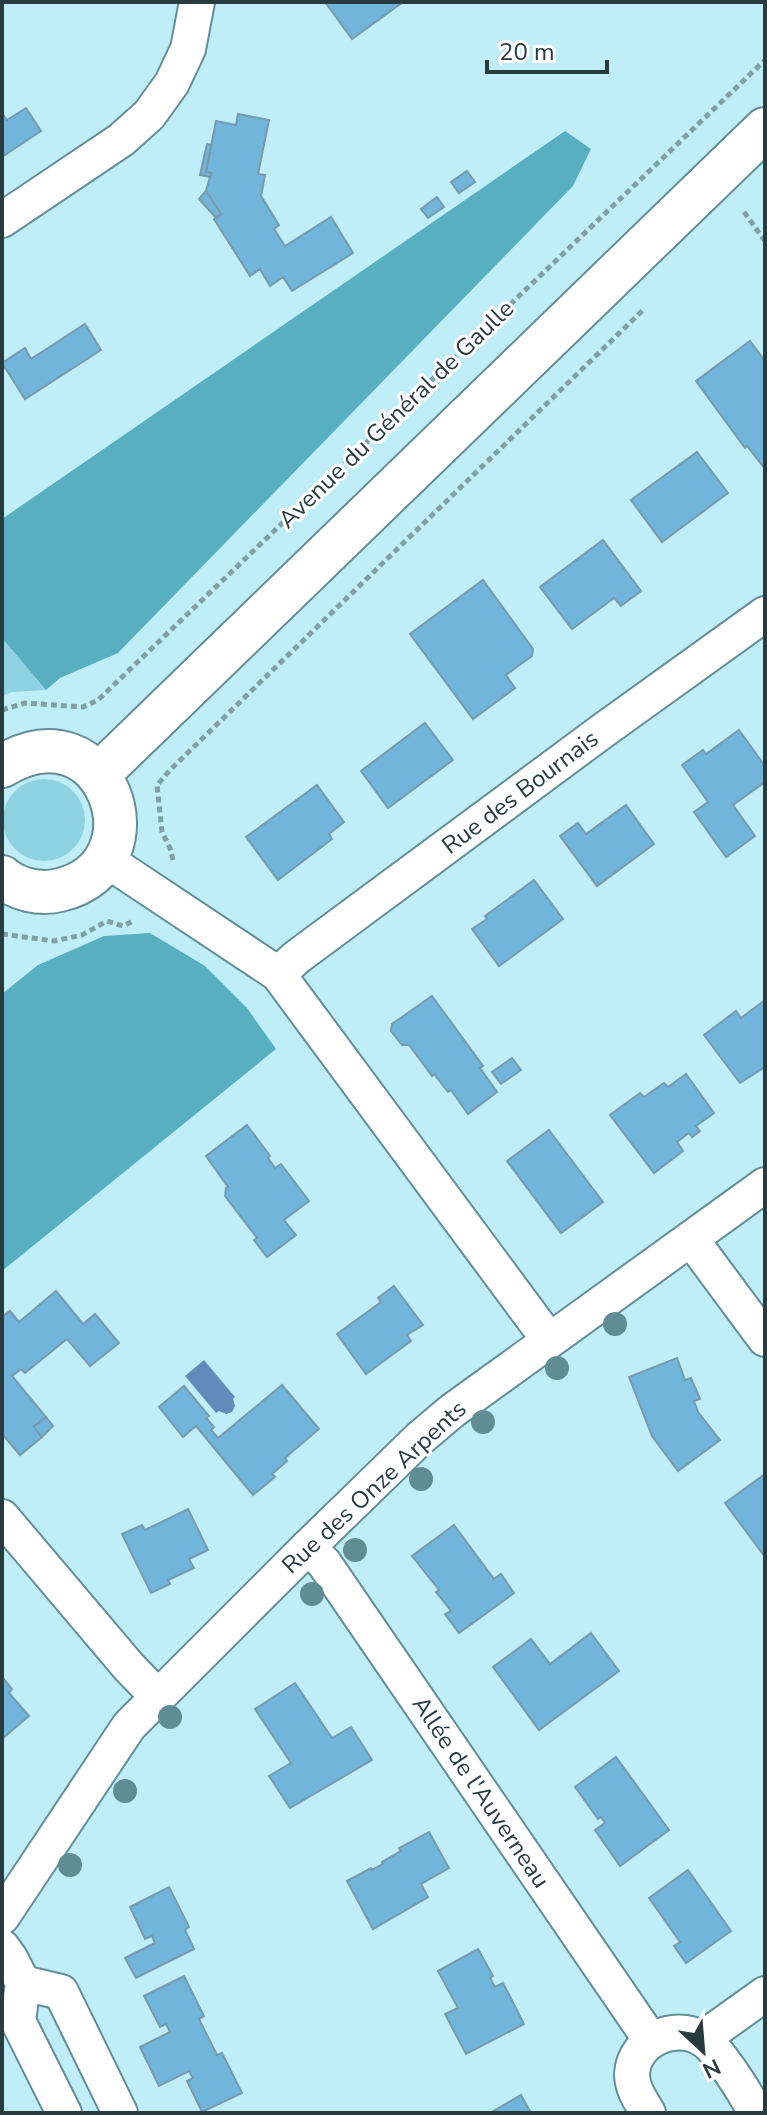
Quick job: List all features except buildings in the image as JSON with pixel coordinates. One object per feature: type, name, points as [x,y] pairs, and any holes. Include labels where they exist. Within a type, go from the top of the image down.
[{"type":"street","points":[[2,220],[121,140],[149,115],[172,83],[188,49],[197,2]]},
{"type":"street","points":[[98,775],[765,129]]},
{"type":"street","name":"Rue des Bournais","points":[[278,974],[550,769],[765,614]]},
{"type":"street","points":[[2,766],[19,756],[40,750],[62,752],[82,761],[98,775],[111,794],[115,816],[114,838],[105,859],[91,876],[72,887],[51,892],[30,891],[2,877]]},
{"type":"street","points":[[105,859],[278,974],[549,1340]]},
{"type":"street","name":"Rue des Onze Arpents","points":[[2,1917],[129,1726],[420,1438],[452,1411],[765,1185]]},
{"type":"street","points":[[691,1239],[765,1339]]},
{"type":"street","points":[[2,1517],[157,1696]]},
{"type":"street","name":"Allée de l'Auverneau","points":[[308,1547],[324,1563],[650,2039]]},
{"type":"street","points":[[2,1947],[23,1983],[18,2021],[64,2113]]},
{"type":"street","points":[[23,1983],[61,1992],[120,2113]]},
{"type":"street","points":[[702,2039],[765,1994]]},
{"type":"street","points":[[648,2113],[635,2091],[632,2074],[635,2059],[650,2039],[688,2032],[712,2045],[755,2113]]},
{"type":"path","name":"Avenue du Général de Gaulle","points":[[2,710],[25,703],[83,707],[98,700],[765,60]]},
{"type":"path","points":[[754,202],[744,212],[765,241]]},
{"type":"path","points":[[166,873],[173,859],[162,832],[157,785],[654,300]]},
{"type":"shaded area","points":[[565,131],[591,149],[573,186],[118,653],[60,678],[46,690],[2,638],[2,519]]},
{"type":"shaded area","points":[[2,638],[46,690],[12,692],[2,696]]},
{"type":"shaded area","points":[[44,779],[60,782],[73,791],[82,804],[85,820],[82,836],[73,849],[60,858],[44,861],[28,858],[15,849],[6,836],[3,820],[6,804],[15,791],[28,782]]},
{"type":"shaded area","points":[[150,933],[205,966],[247,1008],[276,1049],[2,1271],[2,994],[38,965],[104,936]]},
{"type":"shaded area","points":[[204,1360],[235,1397],[232,1412],[216,1413],[185,1376]]}]
